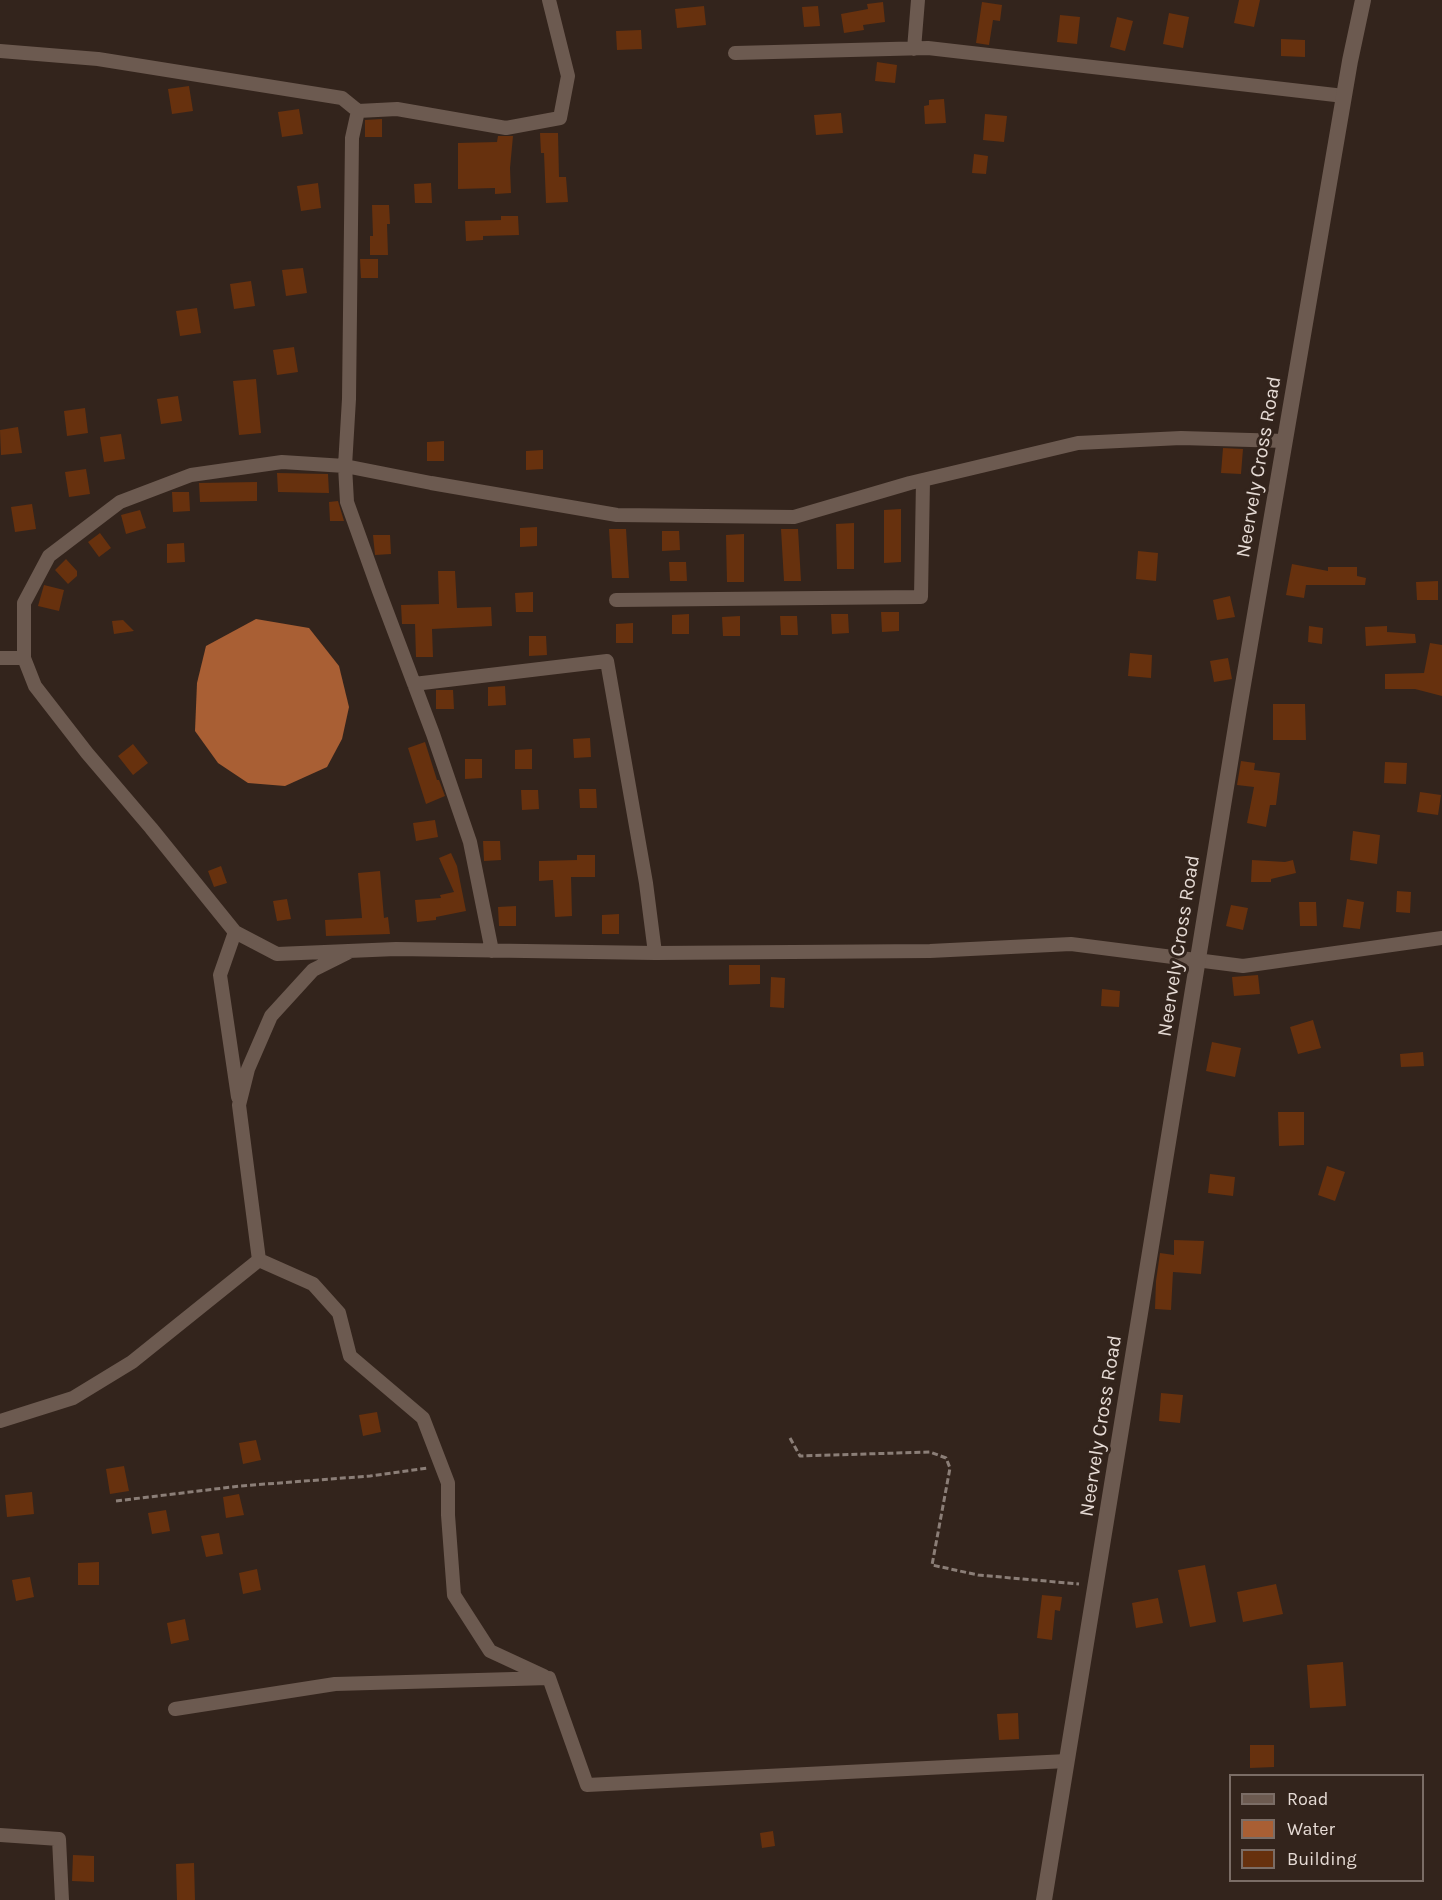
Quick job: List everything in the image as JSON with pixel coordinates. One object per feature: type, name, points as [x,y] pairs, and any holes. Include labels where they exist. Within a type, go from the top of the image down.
[{"type":"street","points":[[0,51],[98,59],[342,98],[358,111],[397,109],[507,128],[560,118],[568,76],[549,0]]},
{"type":"street","points":[[914,49],[918,0]]},
{"type":"street","name":"Neervely Cross Road","points":[[1044,1900],[1285,441],[1344,96],[1363,0]]},
{"type":"street","points":[[735,53],[928,48],[1344,96]]},
{"type":"street","points":[[358,111],[352,138],[349,399],[345,466],[347,502],[470,842],[492,951]]},
{"type":"street","points":[[1285,441],[1182,438],[1078,443],[923,480],[794,517],[617,515],[345,466],[282,462],[191,475],[120,502],[49,556],[24,603],[24,658],[35,686],[41,694],[235,932],[277,954],[396,949],[655,953],[930,951],[1071,944],[1243,966],[1442,938]]},
{"type":"street","points":[[616,600],[921,597],[923,480]]},
{"type":"street","points":[[0,658],[24,658]]},
{"type":"street","points":[[414,684],[607,661],[646,883],[655,953]]},
{"type":"street","points":[[235,932],[220,975],[240,1105],[259,1260]]},
{"type":"street","points":[[240,1105],[248,1069],[271,1016],[313,970],[351,951]]},
{"type":"street","points":[[0,1421],[73,1398],[132,1362],[259,1260]]},
{"type":"street","points":[[259,1260],[313,1284],[339,1313],[350,1356],[423,1418],[448,1483],[454,1595],[490,1651],[549,1678],[587,1785],[1067,1761]]},
{"type":"street","points":[[175,1709],[335,1684],[549,1678]]},
{"type":"street","points":[[0,1835],[59,1839],[62,1900]]},
{"type":"path","points":[[790,1438],[800,1456],[930,1452],[946,1458],[950,1468],[932,1565],[978,1575],[1096,1585]]},
{"type":"path","points":[[116,1501],[229,1487],[370,1476],[442,1467]]},
{"type":"water","points":[[256,619],[309,628],[339,666],[349,707],[342,739],[327,767],[285,786],[248,783],[218,763],[195,731],[197,683],[206,646]]},
{"type":"building","points":[[1239,0],[1260,0],[1254,27],[1234,23]]},
{"type":"building","points":[[883,2],[885,22],[863,25],[864,30],[844,33],[841,14],[868,9],[867,4]]},
{"type":"building","points":[[982,2],[1002,5],[1000,21],[993,20],[989,45],[976,43]]},
{"type":"building","points":[[704,6],[706,25],[677,28],[675,9]]},
{"type":"building","points":[[818,6],[820,26],[804,27],[802,7]]},
{"type":"building","points":[[1169,13],[1189,17],[1183,48],[1163,44]]},
{"type":"building","points":[[1060,15],[1080,17],[1077,44],[1057,42]]},
{"type":"building","points":[[1117,17],[1133,21],[1125,51],[1110,47]]},
{"type":"building","points":[[641,30],[642,49],[617,50],[616,31]]},
{"type":"building","points":[[1281,39],[1305,40],[1305,57],[1281,56]]},
{"type":"building","points":[[877,62],[897,65],[895,83],[875,81]]},
{"type":"building","points":[[189,86],[193,111],[172,114],[168,89]]},
{"type":"building","points":[[944,99],[946,123],[925,124],[924,106],[929,105],[929,100]]},
{"type":"building","points":[[299,109],[303,134],[282,137],[278,112]]},
{"type":"building","points":[[841,113],[843,133],[816,135],[814,115]]},
{"type":"building","points":[[985,114],[1007,116],[1004,142],[983,140]]},
{"type":"building","points":[[382,119],[382,137],[365,137],[365,120]]},
{"type":"building","points":[[540,133],[558,133],[559,177],[566,177],[568,202],[546,203],[544,153],[541,153]]},
{"type":"building","points":[[498,136],[513,136],[510,168],[511,193],[495,194],[495,188],[458,189],[458,143],[497,142]]},
{"type":"building","points":[[974,154],[988,156],[986,174],[972,173]]},
{"type":"building","points":[[318,183],[321,208],[301,211],[297,186]]},
{"type":"building","points":[[431,183],[432,203],[415,203],[414,184]]},
{"type":"building","points":[[372,205],[389,205],[388,255],[370,255],[370,236],[373,236]]},
{"type":"building","points":[[501,216],[518,216],[519,235],[483,236],[483,240],[466,241],[465,221],[501,220]]},
{"type":"building","points":[[360,259],[378,259],[378,278],[361,278]]},
{"type":"building","points":[[303,268],[307,293],[286,296],[282,270]]},
{"type":"building","points":[[251,281],[255,306],[234,309],[230,284]]},
{"type":"building","points":[[197,308],[201,333],[180,336],[176,311]]},
{"type":"building","points":[[294,347],[298,372],[277,375],[273,350]]},
{"type":"building","points":[[256,379],[261,433],[239,435],[233,381]]},
{"type":"building","points":[[178,396],[182,421],[161,424],[157,399]]},
{"type":"building","points":[[85,408],[88,433],[67,436],[64,411]]},
{"type":"building","points":[[18,427],[22,453],[1,455],[0,430]]},
{"type":"building","points":[[121,434],[125,459],[104,462],[100,437]]},
{"type":"building","points":[[444,441],[444,461],[427,461],[427,442]]},
{"type":"building","points":[[1223,448],[1243,449],[1241,474],[1221,473]]},
{"type":"building","points":[[543,450],[543,469],[526,470],[526,451]]},
{"type":"building","points":[[86,469],[90,494],[69,497],[65,472]]},
{"type":"building","points":[[277,473],[328,474],[329,493],[278,492]]},
{"type":"building","points":[[257,482],[257,501],[200,502],[199,483]]},
{"type":"building","points":[[172,492],[189,492],[190,511],[173,512]]},
{"type":"building","points":[[338,501],[344,521],[330,521],[329,502]]},
{"type":"building","points":[[32,504],[36,529],[15,532],[11,507]]},
{"type":"building","points":[[901,509],[901,562],[884,563],[884,510]]},
{"type":"building","points":[[140,510],[146,528],[126,534],[121,515]]},
{"type":"building","points":[[854,523],[854,569],[837,569],[836,524]]},
{"type":"building","points":[[537,527],[537,546],[520,547],[520,528]]},
{"type":"building","points":[[609,529],[626,529],[629,578],[612,578]]},
{"type":"building","points":[[781,529],[798,529],[801,581],[784,581]]},
{"type":"building","points":[[662,531],[679,531],[680,550],[662,551]]},
{"type":"building","points":[[100,533],[111,548],[99,557],[88,542]]},
{"type":"building","points":[[744,534],[744,582],[727,582],[726,535]]},
{"type":"building","points":[[373,535],[390,535],[391,554],[375,555]]},
{"type":"building","points":[[184,543],[185,562],[167,563],[167,544]]},
{"type":"building","points":[[1138,551],[1158,553],[1156,581],[1136,579]]},
{"type":"building","points":[[66,559],[77,571],[77,576],[68,584],[55,570]]},
{"type":"building","points":[[669,562],[686,562],[687,581],[670,581]]},
{"type":"building","points":[[1292,564],[1328,571],[1328,567],[1357,567],[1357,576],[1366,578],[1365,585],[1306,585],[1304,598],[1286,595]]},
{"type":"building","points":[[438,571],[455,571],[457,608],[491,607],[492,626],[432,629],[433,657],[416,657],[415,624],[402,624],[401,605],[439,604]]},
{"type":"building","points":[[1438,581],[1438,600],[1417,600],[1416,582]]},
{"type":"building","points":[[44,585],[64,590],[59,611],[38,606]]},
{"type":"building","points":[[533,592],[533,612],[516,612],[515,593]]},
{"type":"building","points":[[1230,596],[1235,617],[1217,620],[1213,600]]},
{"type":"building","points":[[881,612],[899,612],[899,631],[882,632]]},
{"type":"building","points":[[689,614],[689,634],[672,634],[672,615]]},
{"type":"building","points":[[831,614],[848,614],[849,633],[832,634]]},
{"type":"building","points":[[740,616],[740,636],[723,636],[722,617]]},
{"type":"building","points":[[780,616],[797,616],[798,635],[781,635]]},
{"type":"building","points":[[123,620],[134,631],[114,634],[112,621]]},
{"type":"building","points":[[633,623],[633,643],[616,643],[616,624]]},
{"type":"building","points":[[1309,626],[1323,628],[1322,644],[1308,642]]},
{"type":"building","points":[[1387,626],[1387,632],[1415,634],[1416,643],[1366,646],[1365,627]]},
{"type":"building","points":[[529,636],[546,636],[547,655],[529,656]]},
{"type":"building","points":[[1430,643],[1442,645],[1442,696],[1415,689],[1385,689],[1385,674],[1424,673]]},
{"type":"building","points":[[1130,653],[1152,655],[1151,678],[1128,676]]},
{"type":"building","points":[[1228,658],[1232,679],[1214,682],[1210,661]]},
{"type":"building","points":[[505,686],[506,705],[488,706],[488,687]]},
{"type":"building","points":[[436,690],[453,690],[454,709],[436,709]]},
{"type":"building","points":[[1273,704],[1305,704],[1306,740],[1273,740]]},
{"type":"building","points":[[590,738],[591,757],[574,758],[573,739]]},
{"type":"building","points":[[425,742],[437,780],[445,796],[426,804],[408,748]]},
{"type":"building","points":[[133,744],[148,763],[133,775],[118,756]]},
{"type":"building","points":[[532,749],[532,769],[515,769],[515,750]]},
{"type":"building","points":[[465,759],[482,759],[482,778],[465,779]]},
{"type":"building","points":[[1241,761],[1255,763],[1254,770],[1280,773],[1276,805],[1270,805],[1266,827],[1247,823],[1254,787],[1237,785]]},
{"type":"building","points":[[1385,762],[1407,763],[1406,784],[1384,783]]},
{"type":"building","points":[[579,789],[596,789],[597,808],[580,808]]},
{"type":"building","points":[[521,790],[538,790],[539,809],[522,810]]},
{"type":"building","points":[[1420,792],[1441,795],[1438,815],[1417,812]]},
{"type":"building","points":[[435,820],[438,837],[416,841],[413,823]]},
{"type":"building","points":[[1353,831],[1380,835],[1377,864],[1350,860]]},
{"type":"building","points":[[483,841],[500,841],[501,860],[484,861]]},
{"type":"building","points":[[451,853],[457,866],[466,911],[436,917],[436,920],[417,922],[415,900],[441,898],[440,895],[454,892],[439,858]]},
{"type":"building","points":[[577,855],[595,855],[595,877],[571,877],[572,916],[555,917],[553,880],[539,881],[539,861],[577,860]]},
{"type":"building","points":[[1252,860],[1285,862],[1293,860],[1296,873],[1271,879],[1271,882],[1251,882]]},
{"type":"building","points":[[221,866],[227,883],[214,887],[208,871]]},
{"type":"building","points":[[380,871],[384,918],[388,917],[390,934],[326,936],[325,920],[362,918],[358,873]]},
{"type":"building","points":[[1397,891],[1411,892],[1410,913],[1396,912]]},
{"type":"building","points":[[287,899],[291,919],[277,921],[273,901]]},
{"type":"building","points":[[1347,899],[1364,902],[1360,929],[1343,927]]},
{"type":"building","points":[[1299,902],[1316,902],[1317,926],[1300,926]]},
{"type":"building","points":[[1231,905],[1248,908],[1243,930],[1226,926]]},
{"type":"building","points":[[516,906],[516,926],[499,926],[498,907]]},
{"type":"building","points":[[619,914],[619,934],[602,934],[602,915]]},
{"type":"building","points":[[729,965],[760,965],[760,984],[729,985]]},
{"type":"building","points":[[1258,975],[1260,994],[1234,996],[1232,977]]},
{"type":"building","points":[[771,977],[785,978],[784,1008],[770,1007]]},
{"type":"building","points":[[1102,989],[1120,991],[1119,1007],[1101,1006]]},
{"type":"building","points":[[1313,1020],[1321,1048],[1298,1054],[1290,1027]]},
{"type":"building","points":[[1212,1042],[1241,1048],[1235,1077],[1206,1071]]},
{"type":"building","points":[[1423,1052],[1424,1066],[1401,1067],[1400,1054]]},
{"type":"building","points":[[1278,1112],[1304,1112],[1304,1145],[1279,1146]]},
{"type":"building","points":[[1327,1166],[1345,1172],[1335,1201],[1318,1195]]},
{"type":"building","points":[[1210,1174],[1235,1177],[1233,1196],[1208,1193]]},
{"type":"building","points":[[1174,1240],[1204,1241],[1201,1274],[1173,1272],[1171,1310],[1155,1309],[1160,1253],[1174,1255]]},
{"type":"building","points":[[1161,1393],[1183,1395],[1180,1423],[1159,1421]]},
{"type":"building","points":[[377,1412],[381,1432],[363,1436],[359,1415]]},
{"type":"building","points":[[256,1440],[261,1460],[243,1464],[239,1443]]},
{"type":"building","points":[[124,1466],[129,1491],[110,1494],[106,1469]]},
{"type":"building","points":[[32,1492],[34,1514],[7,1517],[5,1495]]},
{"type":"building","points":[[239,1494],[244,1515],[226,1518],[223,1497]]},
{"type":"building","points":[[166,1510],[170,1531],[152,1534],[148,1513]]},
{"type":"building","points":[[219,1533],[223,1554],[206,1557],[201,1536]]},
{"type":"building","points":[[99,1562],[99,1585],[78,1585],[78,1563]]},
{"type":"building","points":[[1205,1565],[1216,1622],[1190,1627],[1178,1570]]},
{"type":"building","points":[[257,1569],[261,1590],[243,1594],[239,1573]]},
{"type":"building","points":[[30,1577],[34,1597],[16,1601],[12,1580]]},
{"type":"building","points":[[1276,1584],[1283,1614],[1243,1622],[1237,1592]]},
{"type":"building","points":[[1042,1595],[1062,1597],[1060,1611],[1055,1610],[1052,1640],[1037,1638]]},
{"type":"building","points":[[1158,1598],[1163,1623],[1136,1628],[1132,1603]]},
{"type":"building","points":[[185,1619],[189,1640],[171,1644],[167,1623]]},
{"type":"building","points":[[1343,1662],[1346,1706],[1310,1708],[1307,1665]]},
{"type":"building","points":[[1018,1713],[1019,1739],[999,1740],[997,1714]]},
{"type":"building","points":[[1250,1745],[1274,1745],[1274,1767],[1250,1768]]},
{"type":"building","points":[[773,1831],[775,1846],[762,1848],[760,1833]]},
{"type":"building","points":[[73,1855],[94,1856],[94,1882],[72,1881]]},
{"type":"building","points":[[194,1863],[195,1900],[177,1900],[176,1864]]}]
